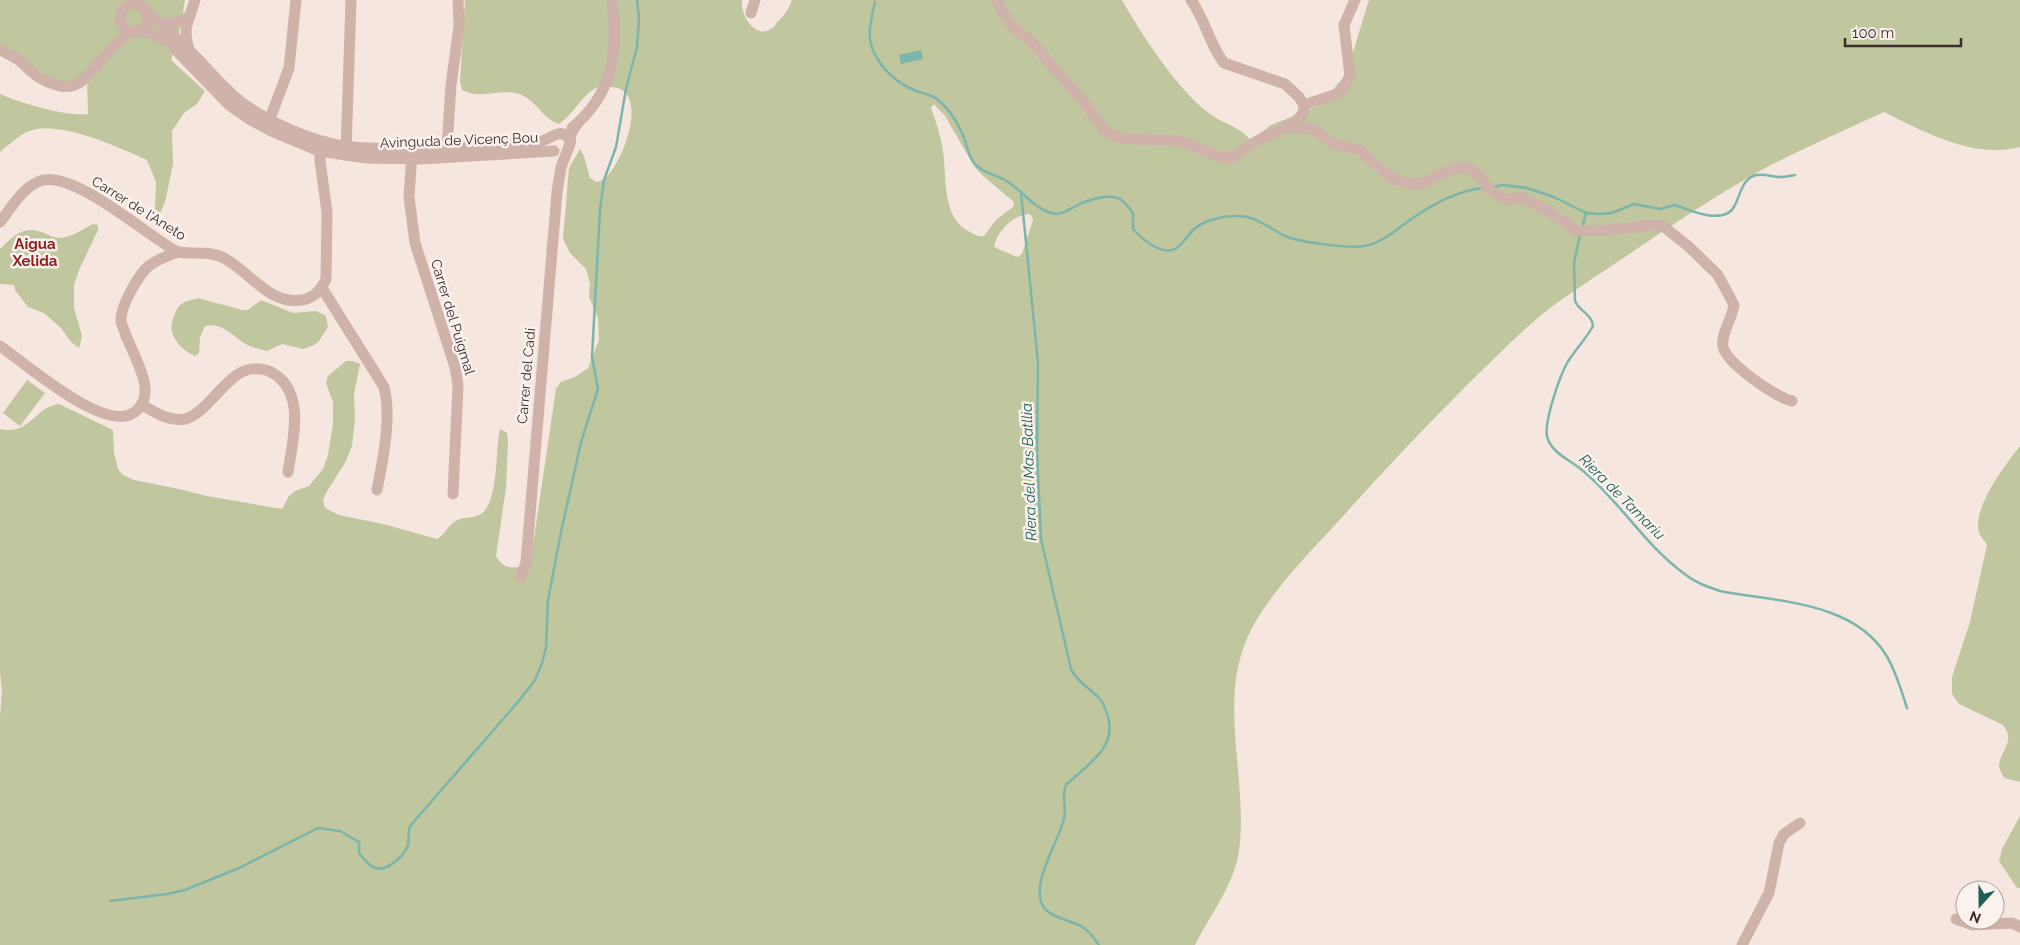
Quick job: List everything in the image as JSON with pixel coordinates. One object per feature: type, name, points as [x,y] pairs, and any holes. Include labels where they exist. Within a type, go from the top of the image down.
[{"type":"street","points":[[190,50],[185,37],[194,0]]},
{"type":"street","points":[[268,123],[289,68],[296,0]]},
{"type":"street","points":[[346,150],[351,0]]},
{"type":"street","points":[[447,148],[451,85],[459,26],[458,0]]},
{"type":"street","points":[[564,140],[597,101],[606,84],[612,63],[615,24],[612,0]]},
{"type":"street","points":[[752,13],[755,0]]},
{"type":"street","points":[[997,0],[1012,26],[1031,41],[1088,106],[1105,131],[1120,138],[1181,141],[1220,157],[1231,158],[1257,141],[1293,124],[1303,114],[1304,105],[1285,84],[1224,63],[1218,56],[1191,0]]},
{"type":"street","points":[[1304,105],[1340,93],[1350,76],[1344,25],[1355,0]]},
{"type":"street","points":[[0,50],[16,59],[42,80],[60,86],[80,83],[88,78],[119,40],[134,31],[140,30],[147,24],[148,20],[142,6],[132,4],[123,8],[109,51]]},
{"type":"street","name":"Avinguda de Vicenç Bou","points":[[142,6],[158,23],[190,50],[236,97],[268,123]]},
{"type":"street","points":[[123,8],[123,26],[134,31]]},
{"type":"street","points":[[158,23],[175,23],[190,16]]},
{"type":"street","name":"Avinguda de Vicenç Bou","points":[[134,31],[150,33],[169,43],[229,105],[268,123],[307,136],[325,147],[346,150],[464,158],[563,153],[564,140],[447,148],[412,154]]},
{"type":"street","points":[[1287,128],[1309,129],[1318,132],[1333,144],[1360,150],[1386,174],[1406,183],[1420,184],[1450,170],[1466,167],[1480,176],[1488,189],[1494,194],[1508,200],[1521,198],[1527,200],[1550,212],[1577,231],[1652,225],[1663,226],[1688,246],[1718,275],[1734,305],[1722,344],[1727,357],[1754,379],[1782,398],[1792,401]]},
{"type":"street","name":"Carrer del Cadí","points":[[521,576],[526,562],[559,177],[564,140],[550,142],[559,164],[559,177]]},
{"type":"street","points":[[325,147],[320,155],[327,212],[326,279],[322,288],[384,387],[388,401],[382,463],[377,490]]},
{"type":"street","name":"Carrer del Puigmal","points":[[412,154],[409,197],[415,243],[455,367],[458,384],[453,494]]},
{"type":"street","name":"Carrer de l'Aneto","points":[[0,222],[32,184],[45,180],[57,181],[80,189],[116,210],[178,252],[210,252],[222,257],[235,265],[268,292],[283,300],[305,300],[316,295],[322,288]]},
{"type":"street","points":[[0,346],[78,403],[110,415],[125,417],[134,413],[142,405],[145,397],[145,384],[121,322],[122,309],[125,300],[148,266],[178,252]]},
{"type":"street","points":[[142,405],[161,416],[183,419],[190,417],[200,410],[223,385],[239,373],[253,368],[265,369],[278,375],[289,388],[293,402],[295,422],[288,472]]},
{"type":"street","points":[[1742,945],[1769,892],[1779,843],[1784,834],[1800,823]]},
{"type":"street","points":[[2005,922],[2020,927]]},
{"type":"green space","points":[[0,0],[185,0],[180,29],[171,60],[205,91],[197,104],[184,113],[172,131],[173,164],[165,202],[159,216],[155,210],[156,182],[147,160],[108,143],[63,130],[36,129],[22,135],[0,152],[0,94],[31,105],[56,111],[88,114],[87,78],[60,86],[0,50]]},
{"type":"green space","points":[[465,0],[742,0],[746,19],[755,29],[766,31],[773,27],[782,17],[792,0],[1122,0],[1149,44],[1183,88],[1206,111],[1241,131],[1251,140],[1271,125],[1324,104],[1338,83],[1350,76],[1350,62],[1369,0],[2020,0],[2020,147],[2002,150],[1984,149],[1949,142],[1884,112],[1758,172],[1674,224],[1571,293],[1522,331],[1439,413],[1287,578],[1261,613],[1243,649],[1234,697],[1241,826],[1239,851],[1227,888],[1195,945],[0,945],[0,717],[2,692],[0,671],[0,429],[10,430],[18,428],[25,425],[43,410],[59,404],[113,430],[114,453],[118,469],[123,475],[134,480],[207,496],[282,509],[289,496],[295,491],[309,486],[323,469],[328,455],[333,424],[333,402],[326,383],[328,376],[346,361],[353,361],[360,364],[354,394],[355,418],[352,446],[346,461],[326,493],[323,500],[325,508],[339,515],[383,524],[437,539],[456,521],[462,518],[478,516],[487,508],[494,487],[500,429],[507,433],[508,441],[506,488],[496,556],[506,566],[530,565],[556,389],[561,382],[575,377],[588,368],[599,340],[598,318],[589,297],[590,283],[586,269],[570,253],[563,239],[569,168],[580,149],[590,178],[596,182],[604,179],[619,159],[630,128],[632,112],[629,99],[623,90],[600,87],[588,94],[559,124],[548,118],[530,100],[519,94],[505,92],[469,93],[462,90],[460,81]],"holes":[[[934,104],[945,116],[974,166],[1014,202],[1013,207],[996,220],[984,236],[975,235],[962,226],[955,219],[951,210],[946,190],[942,147],[931,108]],[[1028,214],[1031,215],[1033,220],[1022,254],[1017,257],[994,247],[998,235],[1006,225],[1016,218]]]},
{"type":"green space","points":[[93,224],[98,225],[98,230],[74,285],[74,308],[82,336],[79,348],[44,313],[28,307],[15,290],[14,285],[0,284],[0,249],[18,233],[23,231],[34,230],[60,238],[74,234]]},
{"type":"green space","points":[[198,298],[242,310],[248,310],[261,300],[293,313],[316,311],[326,316],[328,327],[314,345],[303,349],[282,344],[267,351],[246,344],[221,328],[211,325],[205,326],[200,337],[199,353],[195,356],[179,345],[173,334],[172,322],[180,306],[186,301]]},
{"type":"green space","points":[[27,380],[45,393],[20,426],[3,413]]},
{"type":"green space","points":[[2020,446],[2020,782],[2004,778],[1999,767],[2008,742],[2007,731],[2003,725],[1959,704],[1952,694],[1952,677],[1970,622],[1987,545],[1979,532],[1980,511],[1992,487]]},
{"type":"green space","points":[[2020,816],[2020,888],[2017,888],[1999,861],[2002,849]]},
{"type":"water","points":[[921,50],[923,59],[901,64],[899,55]]},
{"type":"waterway","points":[[110,901],[185,890],[239,868],[318,828],[340,831],[359,842],[359,853],[367,863],[376,868],[385,868],[400,858],[405,852],[408,845],[410,826],[535,680],[546,648],[548,600],[561,532],[581,442],[598,389],[592,357],[600,210],[604,180],[616,147],[626,89],[637,47],[639,18],[637,0]]},
{"type":"waterway","name":"Riera de Tamariu","points":[[875,2],[870,38],[876,57],[896,80],[916,91],[937,99],[944,106],[957,124],[971,158],[977,166],[1005,180],[1038,207],[1054,214],[1067,211],[1098,198],[1115,197],[1120,199],[1133,213],[1133,229],[1142,238],[1160,249],[1172,250],[1178,247],[1193,230],[1208,221],[1236,216],[1256,220],[1285,236],[1301,241],[1336,246],[1364,246],[1383,239],[1435,204],[1463,192],[1483,188]]},
{"type":"waterway","points":[[1493,187],[1503,185],[1527,188],[1554,197],[1586,213],[1612,213],[1634,204],[1660,209],[1675,205],[1698,213],[1716,216],[1724,215],[1730,211],[1749,178],[1756,175],[1780,177],[1795,175]]},
{"type":"waterway","name":"Riera del Mas Batllia","points":[[1021,192],[1038,363],[1037,453],[1041,539],[1071,669],[1077,678],[1096,695],[1105,707],[1110,728],[1108,738],[1098,756],[1066,785],[1064,793],[1064,819],[1042,878],[1041,901],[1046,910],[1084,928],[1099,945]]},
{"type":"waterway","name":"Riera de Tamariu","points":[[1582,228],[1586,213]]},
{"type":"waterway","name":"Riera de Tamariu","points":[[1580,234],[1574,263],[1575,301],[1588,315],[1593,326],[1567,363],[1560,378],[1548,420],[1547,436],[1552,447],[1596,482],[1658,551],[1694,580],[1720,591],[1788,602],[1834,614],[1854,624],[1872,637],[1890,661],[1907,708]]},
{"type":"district","name":"Aigua Xelida","points":[[35,252]]}]
